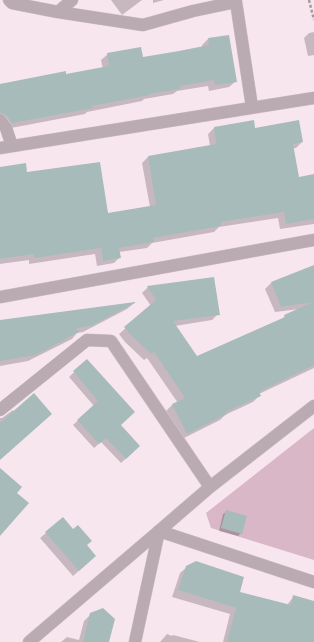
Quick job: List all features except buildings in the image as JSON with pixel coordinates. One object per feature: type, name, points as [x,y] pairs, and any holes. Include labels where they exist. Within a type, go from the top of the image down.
[{"type":"street","points":[[10,0],[12,3],[58,12],[143,25],[193,11],[236,2],[252,108]]},
{"type":"street","points":[[58,12],[72,0]]},
{"type":"street","points":[[0,120],[6,128],[6,147],[314,98]]},
{"type":"street","points":[[0,297],[314,240]]},
{"type":"street","points":[[0,410],[87,340],[111,341],[210,487]]},
{"type":"street","points":[[29,642],[210,487],[314,406]]},
{"type":"street","points":[[159,531],[314,582]]},
{"type":"street","points":[[135,642],[159,531]]},
{"type":"path","points":[[309,0],[314,20]]},
{"type":"shaded area","points":[[314,428],[314,560],[211,528],[206,513]]}]
